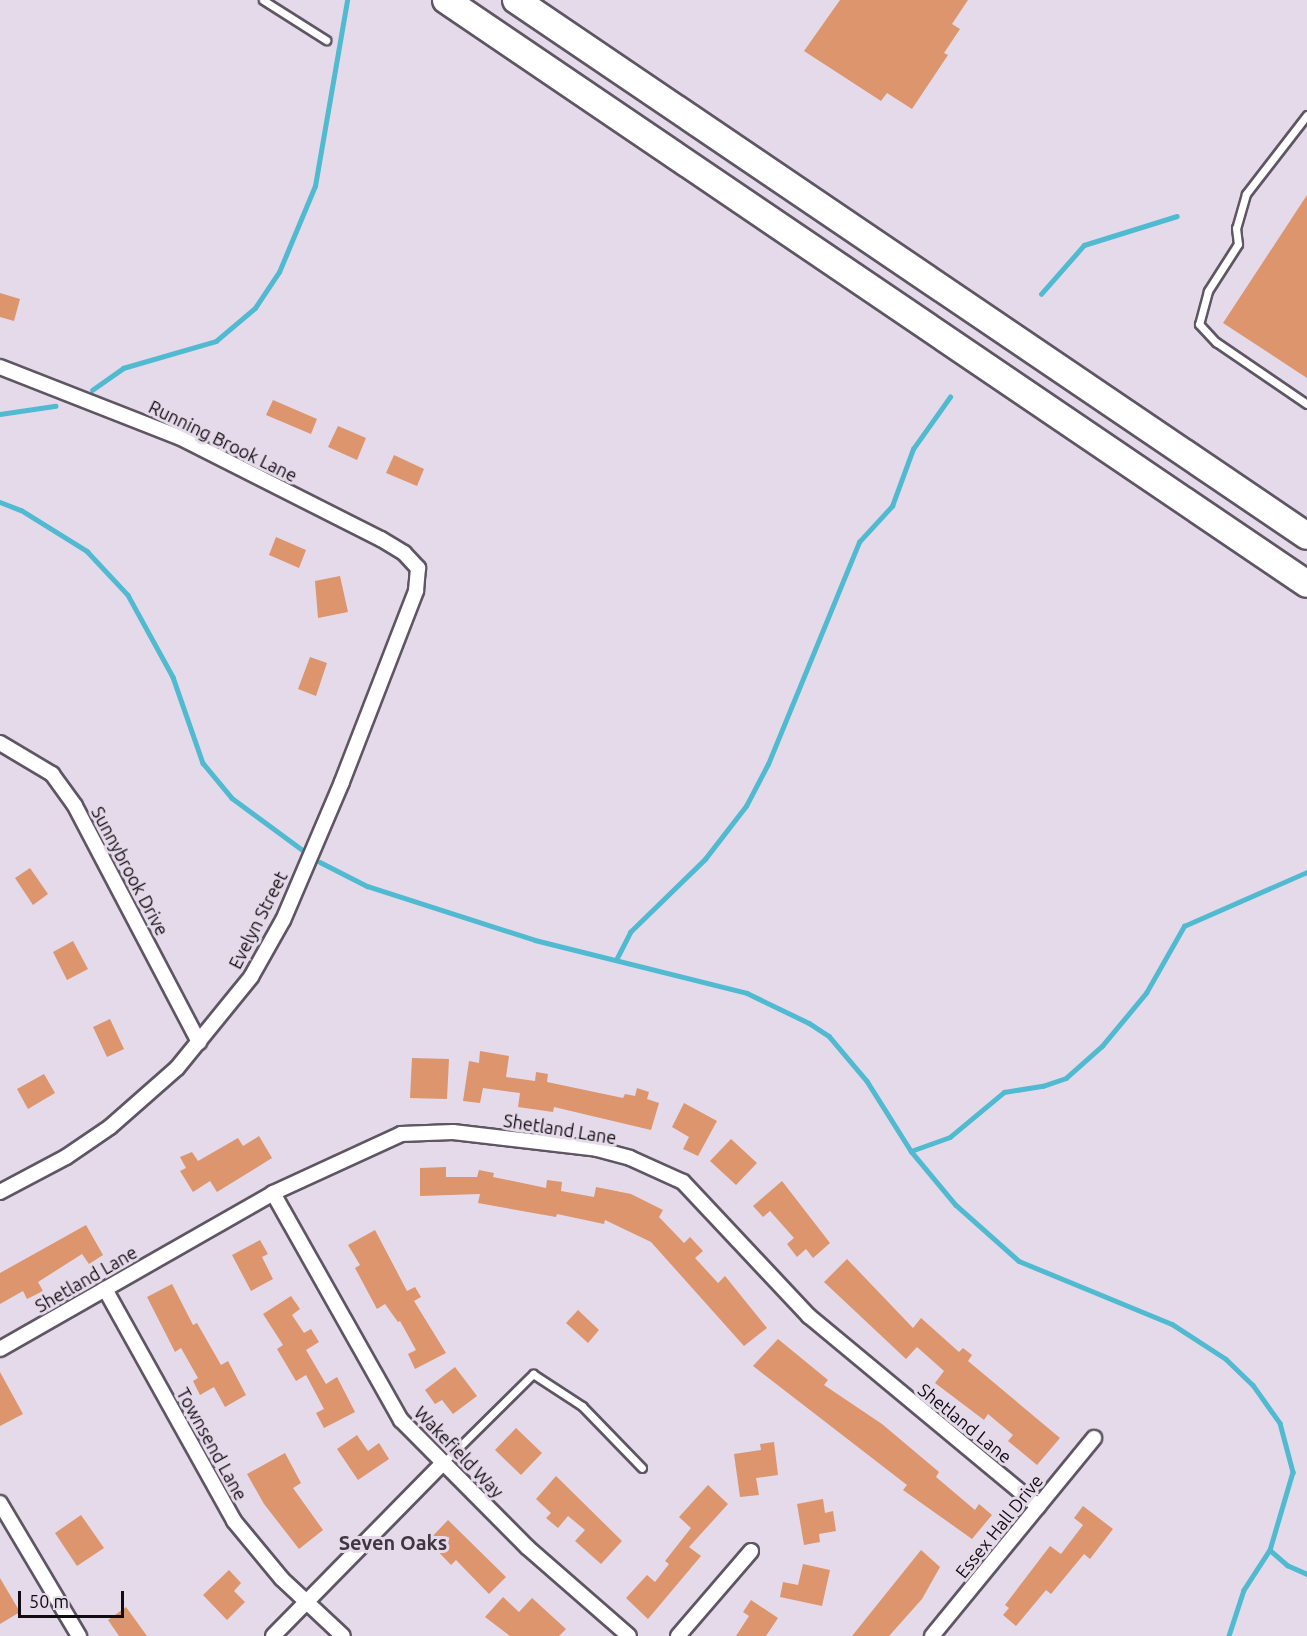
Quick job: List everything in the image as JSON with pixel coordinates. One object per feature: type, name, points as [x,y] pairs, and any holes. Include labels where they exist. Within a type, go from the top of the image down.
[{"type":"highway","points":[[446,0],[1307,584]]},
{"type":"highway","points":[[516,0],[1307,536]]},
{"type":"street","name":"Running Brook Lane","points":[[0,367],[179,437],[381,539],[404,553],[418,568]]},
{"type":"street","name":"Evelyn Street","points":[[0,1192],[66,1157],[110,1126],[177,1068],[251,977],[283,920],[342,782],[412,602],[418,568]]},
{"type":"street","name":"Sunnybrook Drive","points":[[0,743],[52,774],[75,806],[199,1042]]},
{"type":"street","name":"Shetland Lane","points":[[0,1349],[273,1193],[364,1148],[401,1134],[453,1132],[597,1149],[630,1158],[683,1182],[809,1316],[1038,1506]]},
{"type":"street","name":"Wakefield Way","points":[[273,1193],[401,1420],[581,1598],[629,1636]]},
{"type":"street","name":"Townsend Lane","points":[[105,1289],[234,1521],[306,1603],[318,1610],[343,1636]]},
{"type":"street","name":"Essex Hall Drive","points":[[932,1636],[1094,1438]]},
{"type":"street","points":[[273,1636],[443,1463]]},
{"type":"street","points":[[0,1503],[79,1636]]},
{"type":"street","points":[[678,1636],[751,1551]]},
{"type":"lane","points":[[263,0],[326,40]]},
{"type":"lane","points":[[1307,115],[1246,194],[1236,228],[1238,244],[1208,291],[1199,324],[1215,342],[1307,404]]},
{"type":"lane","points":[[443,1463],[533,1374],[582,1406],[642,1468]]},
{"type":"building","points":[[840,0],[968,0],[952,24],[960,29],[944,53],[948,55],[912,109],[887,93],[881,101],[804,51]]},
{"type":"building","points":[[1307,195],[1307,378],[1223,323]]},
{"type":"building","points":[[0,293],[20,299],[14,321],[0,317]]},
{"type":"building","points":[[273,400],[317,419],[311,434],[266,415]]},
{"type":"building","points":[[338,426],[366,438],[357,460],[328,447]]},
{"type":"building","points":[[394,455],[424,469],[417,486],[386,473]]},
{"type":"building","points":[[276,537],[306,550],[299,568],[269,555]]},
{"type":"building","points":[[340,576],[348,612],[318,618],[315,581]]},
{"type":"building","points":[[310,657],[327,663],[316,696],[298,689]]},
{"type":"building","points":[[30,868],[48,894],[33,905],[15,878]]},
{"type":"building","points":[[73,941],[88,969],[67,980],[53,952]]},
{"type":"building","points":[[110,1019],[124,1049],[107,1057],[93,1027]]},
{"type":"building","points":[[480,1051],[509,1056],[506,1077],[535,1081],[536,1072],[548,1074],[547,1082],[623,1098],[625,1094],[635,1096],[637,1088],[649,1092],[647,1099],[659,1103],[651,1130],[554,1107],[553,1112],[518,1107],[520,1093],[483,1088],[480,1103],[463,1101],[469,1061],[479,1063]]},
{"type":"building","points":[[412,1058],[449,1059],[447,1099],[410,1098]]},
{"type":"building","points":[[44,1074],[55,1093],[28,1109],[17,1089]]},
{"type":"building","points":[[684,1103],[717,1121],[698,1156],[683,1149],[689,1137],[672,1127]]},
{"type":"building","points":[[259,1136],[272,1158],[217,1192],[210,1181],[193,1192],[180,1171],[186,1168],[180,1157],[192,1152],[198,1161],[238,1138],[243,1146]]},
{"type":"building","points":[[731,1139],[757,1163],[736,1185],[710,1161]]},
{"type":"building","points":[[446,1167],[446,1177],[477,1177],[479,1170],[494,1173],[493,1177],[546,1188],[547,1180],[562,1182],[561,1191],[594,1197],[596,1187],[631,1194],[663,1210],[659,1217],[684,1243],[690,1237],[703,1251],[695,1258],[718,1283],[725,1276],[767,1328],[744,1346],[651,1242],[605,1220],[604,1224],[557,1214],[556,1217],[478,1203],[480,1194],[420,1196],[420,1168]]},
{"type":"building","points":[[782,1181],[830,1243],[813,1258],[806,1249],[797,1257],[787,1244],[794,1238],[770,1211],[763,1217],[753,1206]]},
{"type":"building","points":[[86,1225],[103,1255],[89,1264],[82,1254],[38,1282],[43,1291],[27,1299],[23,1291],[0,1304],[0,1273]]},
{"type":"building","points":[[375,1230],[407,1291],[415,1287],[421,1297],[414,1301],[446,1353],[415,1369],[408,1354],[416,1350],[400,1321],[398,1322],[385,1304],[377,1309],[355,1268],[360,1265],[348,1245]]},
{"type":"building","points":[[260,1240],[268,1254],[262,1257],[273,1279],[251,1291],[232,1255]]},
{"type":"building","points":[[847,1259],[913,1328],[921,1318],[959,1352],[963,1348],[972,1355],[968,1361],[1060,1438],[1037,1465],[1008,1441],[1013,1435],[988,1414],[984,1420],[935,1383],[944,1371],[917,1347],[906,1359],[824,1282]]},
{"type":"building","points":[[172,1284],[193,1325],[197,1323],[221,1365],[228,1361],[246,1395],[225,1407],[214,1387],[200,1395],[193,1381],[198,1378],[181,1348],[175,1352],[147,1297]]},
{"type":"building","points":[[291,1296],[300,1309],[292,1315],[304,1333],[311,1329],[319,1342],[306,1350],[326,1384],[337,1377],[355,1412],[324,1428],[316,1413],[324,1409],[306,1375],[296,1381],[277,1349],[283,1345],[263,1314]]},
{"type":"building","points":[[578,1310],[599,1330],[588,1343],[566,1323]]},
{"type":"building","points":[[778,1339],[828,1380],[824,1385],[882,1424],[939,1472],[936,1477],[975,1510],[979,1504],[992,1515],[972,1539],[903,1490],[907,1485],[753,1366]]},
{"type":"building","points":[[455,1367],[477,1396],[453,1414],[442,1400],[435,1404],[425,1390]]},
{"type":"building","points":[[0,1372],[23,1414],[0,1426]]},
{"type":"building","points":[[516,1428],[542,1453],[521,1475],[495,1450]]},
{"type":"building","points":[[357,1435],[368,1451],[379,1443],[389,1459],[358,1480],[337,1449]]},
{"type":"building","points":[[774,1442],[778,1475],[756,1478],[759,1495],[740,1497],[734,1454],[761,1450],[760,1444]]},
{"type":"building","points":[[285,1453],[301,1483],[293,1488],[323,1530],[299,1549],[264,1504],[247,1474]]},
{"type":"building","points":[[556,1476],[622,1541],[601,1564],[575,1541],[585,1530],[568,1516],[558,1528],[546,1518],[551,1513],[536,1499]]},
{"type":"building","points":[[708,1485],[728,1504],[689,1547],[701,1556],[648,1619],[626,1598],[647,1575],[655,1582],[669,1564],[665,1561],[691,1528],[679,1517]]},
{"type":"building","points":[[823,1499],[825,1513],[833,1511],[836,1531],[819,1534],[820,1542],[804,1545],[797,1504]]},
{"type":"building","points":[[1083,1506],[1113,1529],[1090,1559],[1084,1554],[1051,1594],[1046,1590],[1016,1626],[1003,1615],[1009,1608],[1005,1605],[1050,1546],[1061,1554],[1083,1525],[1074,1518]]},
{"type":"building","points":[[81,1515],[104,1548],[77,1566],[55,1533]]},
{"type":"building","points":[[448,1520],[506,1577],[489,1594],[456,1560],[451,1565],[428,1541]]},
{"type":"building","points":[[921,1550],[940,1567],[922,1599],[889,1636],[852,1636]]},
{"type":"building","points":[[803,1564],[830,1570],[822,1606],[780,1597],[783,1582],[798,1585]]},
{"type":"building","points":[[229,1570],[241,1583],[234,1591],[245,1602],[227,1620],[203,1595]]},
{"type":"building","points":[[0,1578],[20,1612],[0,1624]]},
{"type":"building","points":[[503,1597],[519,1612],[532,1598],[566,1629],[559,1636],[510,1636],[485,1617]]},
{"type":"building","points":[[751,1600],[778,1618],[766,1636],[736,1636],[749,1616],[743,1612]]},
{"type":"building","points":[[126,1607],[147,1636],[119,1636],[108,1620]]},
{"type":"waterway","points":[[92,390],[123,368],[216,341],[255,308],[279,272],[315,186],[347,0]]},
{"type":"waterway","points":[[1041,294],[1084,245],[1177,216]]},
{"type":"waterway","points":[[616,960],[630,932],[705,859],[746,806],[768,764],[859,542],[892,506],[913,449],[950,397]]},
{"type":"waterway","points":[[0,414],[55,406]]},
{"type":"waterway","points":[[0,502],[21,510],[87,551],[128,595],[173,677],[203,763],[232,798],[304,851]]},
{"type":"waterway","points":[[320,862],[367,886],[535,940],[747,993],[809,1023],[829,1036],[867,1081],[911,1151],[956,1205],[1019,1261],[1172,1324],[1226,1359],[1253,1385],[1280,1423],[1293,1472],[1270,1550],[1244,1590],[1229,1636]]},
{"type":"waterway","points":[[911,1151],[950,1137],[1004,1092],[1043,1086],[1066,1078],[1102,1046],[1146,993],[1184,926],[1307,872]]},
{"type":"waterway","points":[[1270,1550],[1287,1565],[1307,1574]]},
{"type":"district","name":"Seven Oaks","points":[[393,1542]]}]
